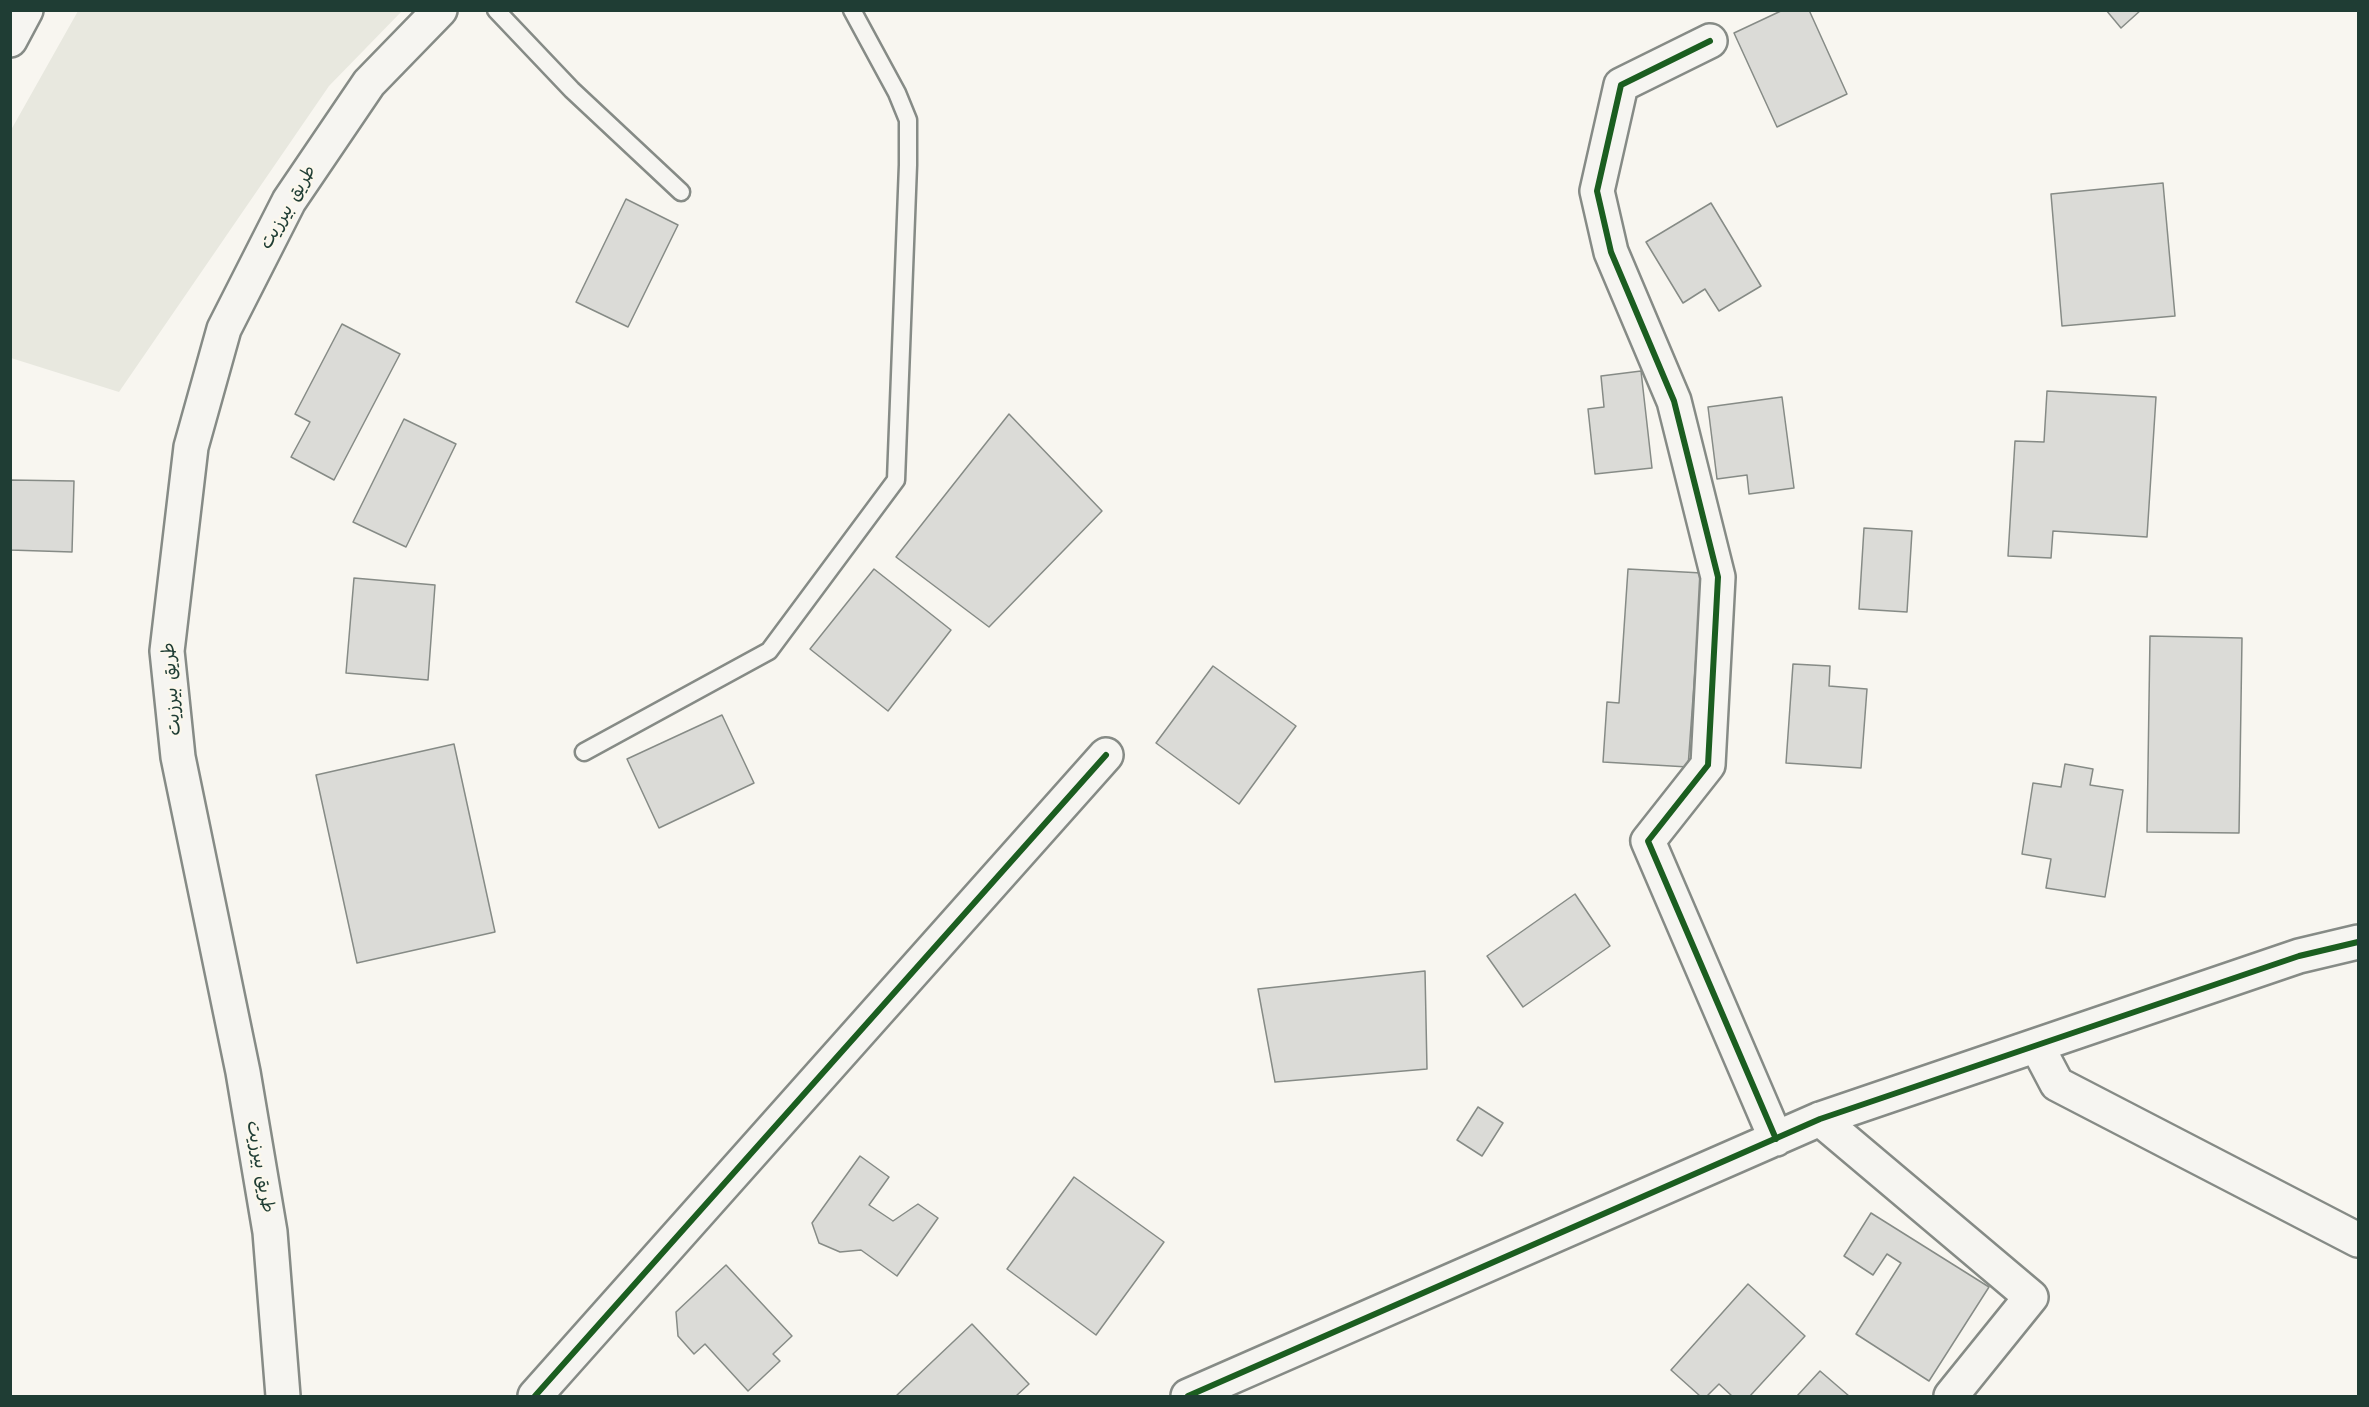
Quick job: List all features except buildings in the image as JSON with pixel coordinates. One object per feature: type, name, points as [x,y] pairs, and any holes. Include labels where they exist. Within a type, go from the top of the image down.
[{"type":"street","points":[[10,40],[26,10]]},
{"type":"street","name":"طريق بيرزيت","points":[[284,1396],[270,1232],[243,1072],[178,757],[167,651],[191,447],[224,329],[296,191],[369,83],[440,10]]},
{"type":"street","points":[[1710,41],[1621,85],[1597,191],[1611,252],[1674,401],[1718,577],[1708,765],[1648,841],[1776,1139]]},
{"type":"street","points":[[535,1396],[1106,755]]},
{"type":"street","points":[[1188,1396],[1820,1119],[2299,956],[2358,942]]},
{"type":"street","points":[[2037,1046],[2057,1084],[2358,1240]]},
{"type":"street","points":[[1820,1119],[2031,1297],[1951,1396]]},
{"type":"lane","points":[[496,10],[572,90],[681,192]]},
{"type":"lane","points":[[584,753],[769,651],[896,480],[908,120],[897,93],[852,10]]},
{"type":"shaded area","points":[[78,11],[402,11],[329,86],[119,392],[11,358],[11,130]]},
{"type":"cycle path","points":[[1710,41],[1621,85],[1597,191],[1611,252],[1674,401],[1718,577],[1708,765],[1648,841],[1776,1139]]},
{"type":"cycle path","points":[[535,1396],[1106,755]]},
{"type":"cycle path","points":[[1188,1396],[1820,1119],[2299,956],[2358,942]]}]
